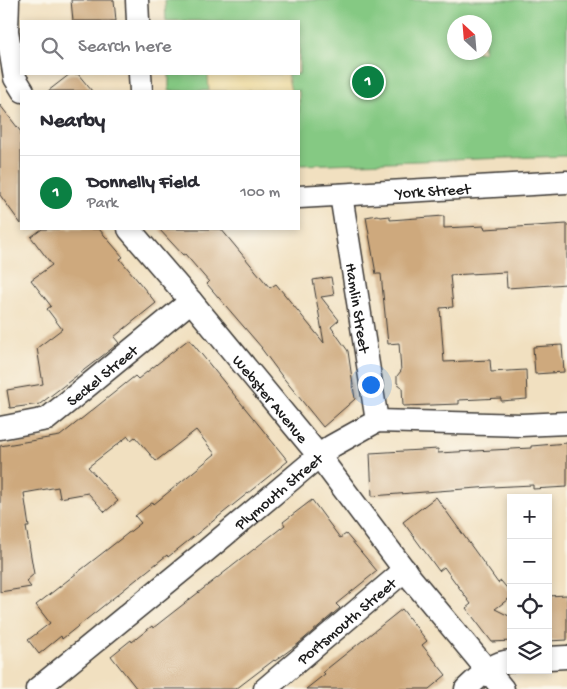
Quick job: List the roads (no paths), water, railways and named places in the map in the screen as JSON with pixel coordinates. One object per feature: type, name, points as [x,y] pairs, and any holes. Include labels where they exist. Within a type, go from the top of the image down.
[{"type":"street","points":[[8,0],[7,31],[14,78],[22,90]]},
{"type":"street","points":[[137,0],[138,20]]},
{"type":"street","points":[[140,75],[141,90]]},
{"type":"street","name":"York Street","points":[[300,197],[567,182]]},
{"type":"street","name":"Hamlin Street","points":[[341,195],[377,421]]},
{"type":"street","name":"Webster Avenue","points":[[130,230],[191,301],[318,456],[405,570],[503,689]]},
{"type":"street","name":"Seckel Street","points":[[0,428],[47,419],[191,301]]},
{"type":"street","points":[[377,421],[521,426],[567,423]]},
{"type":"street","name":"Plymouth Street","points":[[37,689],[207,550],[318,456],[377,421]]},
{"type":"street","name":"Portsmouth Street","points":[[265,689],[405,570]]},
{"type":"street","points":[[552,658],[567,657]]},
{"type":"street","points":[[466,689],[487,670],[507,661]]},
{"type":"place","name":"Donnelly Field","points":[[368,82]]}]
